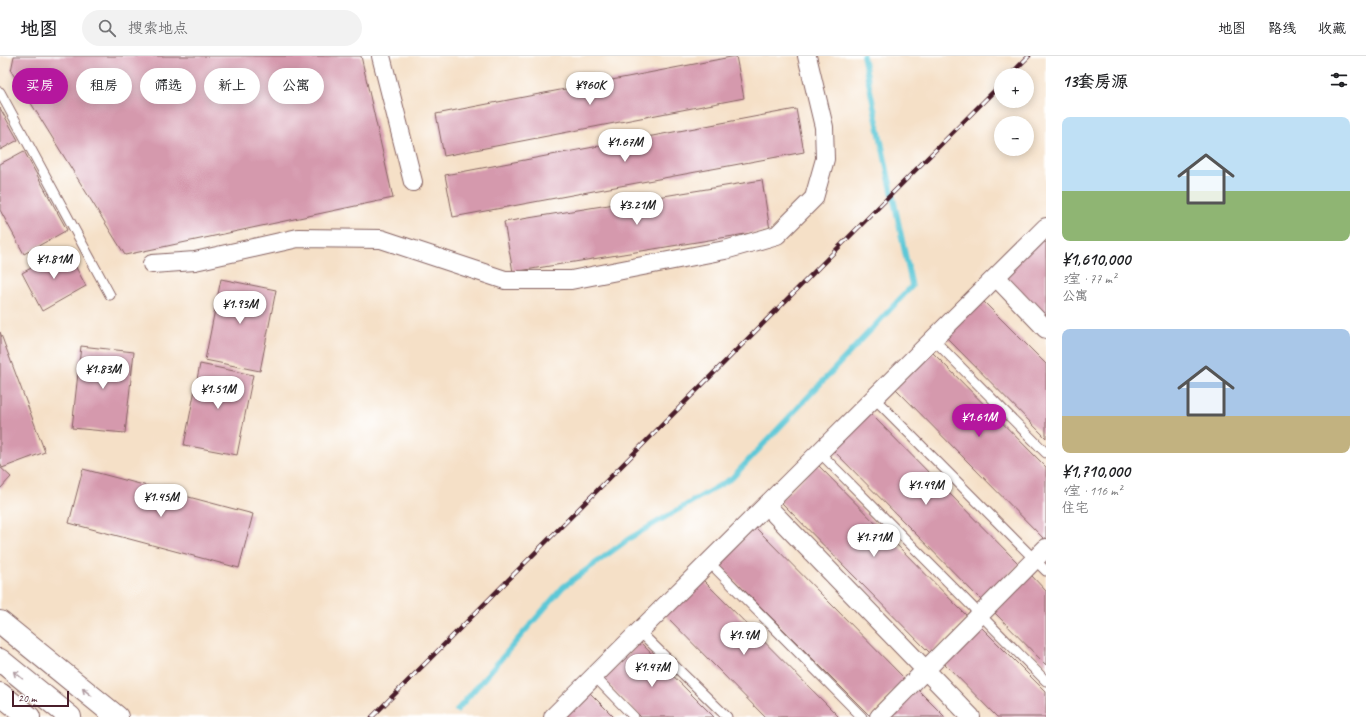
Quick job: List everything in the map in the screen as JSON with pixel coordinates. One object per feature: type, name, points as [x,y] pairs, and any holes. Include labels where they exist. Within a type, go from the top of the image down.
[{"type":"street","points":[[381,56],[413,182]]},
{"type":"street","points":[[152,264],[195,261],[298,238],[381,239],[505,280],[571,280],[725,250],[777,235],[814,198],[825,159],[824,127],[807,56]]},
{"type":"street","points":[[553,717],[1046,227]]},
{"type":"street","points":[[996,277],[1046,329]]},
{"type":"street","points":[[766,505],[971,717]]},
{"type":"street","points":[[879,717],[980,614],[1042,559]]},
{"type":"street","points":[[0,622],[117,717]]},
{"type":"street","points":[[0,660],[70,717]]},
{"type":"street","points":[[0,694],[29,717]]},
{"type":"lane","points":[[0,92],[110,295]]},
{"type":"lane","points":[[933,339],[1046,453]]},
{"type":"lane","points":[[874,398],[1042,559]]},
{"type":"lane","points":[[819,452],[1046,681]]},
{"type":"lane","points":[[709,562],[862,717]]},
{"type":"lane","points":[[639,631],[727,717]]},
{"type":"lane","points":[[594,676],[634,717]]},
{"type":"building","points":[[14,56],[361,56],[393,198],[125,255],[31,104],[68,104],[68,68],[12,68],[12,73],[11,71]]},
{"type":"building","points":[[736,56],[744,98],[444,156],[436,114]]},
{"type":"building","points":[[0,108],[18,140],[0,150]]},
{"type":"building","points":[[796,109],[804,152],[453,217],[445,175]]},
{"type":"building","points":[[24,151],[67,230],[24,254],[0,210],[0,164]]},
{"type":"building","points":[[762,180],[770,230],[513,272],[504,222]]},
{"type":"building","points":[[1041,238],[1046,243],[1046,317],[1004,275]]},
{"type":"building","points":[[66,249],[86,286],[42,311],[22,273]]},
{"type":"building","points":[[221,279],[276,290],[260,371],[205,360]]},
{"type":"building","points":[[981,299],[1046,364],[1046,438],[945,336]]},
{"type":"building","points":[[0,332],[45,452],[2,468],[0,462]]},
{"type":"building","points":[[81,346],[134,352],[125,433],[72,428]]},
{"type":"building","points":[[932,352],[1046,467],[1046,541],[895,388]]},
{"type":"building","points":[[200,364],[253,375],[237,455],[184,445]]},
{"type":"building","points":[[869,412],[1019,564],[982,601],[832,449]]},
{"type":"building","points":[[817,464],[967,616],[930,653],[780,501]]},
{"type":"building","points":[[0,467],[11,477],[0,489]]},
{"type":"building","points":[[83,469],[253,514],[239,568],[69,523]]},
{"type":"building","points":[[755,527],[905,679],[869,715],[718,564]]},
{"type":"building","points":[[1031,575],[1046,591],[1046,665],[994,612]]},
{"type":"building","points":[[701,578],[839,717],[765,717],[665,615]]},
{"type":"building","points":[[980,626],[1046,692],[1046,717],[997,717],[943,662]]},
{"type":"building","points":[[640,642],[714,717],[641,717],[603,679]]},
{"type":"building","points":[[917,689],[945,717],[889,717]]},
{"type":"building","points":[[588,691],[614,717],[562,717]]},
{"type":"waterway","points":[[457,710],[563,587],[630,538],[732,478],[912,286],[863,56]]},
{"type":"railway","points":[[1017,68],[1029,56]]},
{"type":"railway","points":[[372,717],[994,91]]}]
